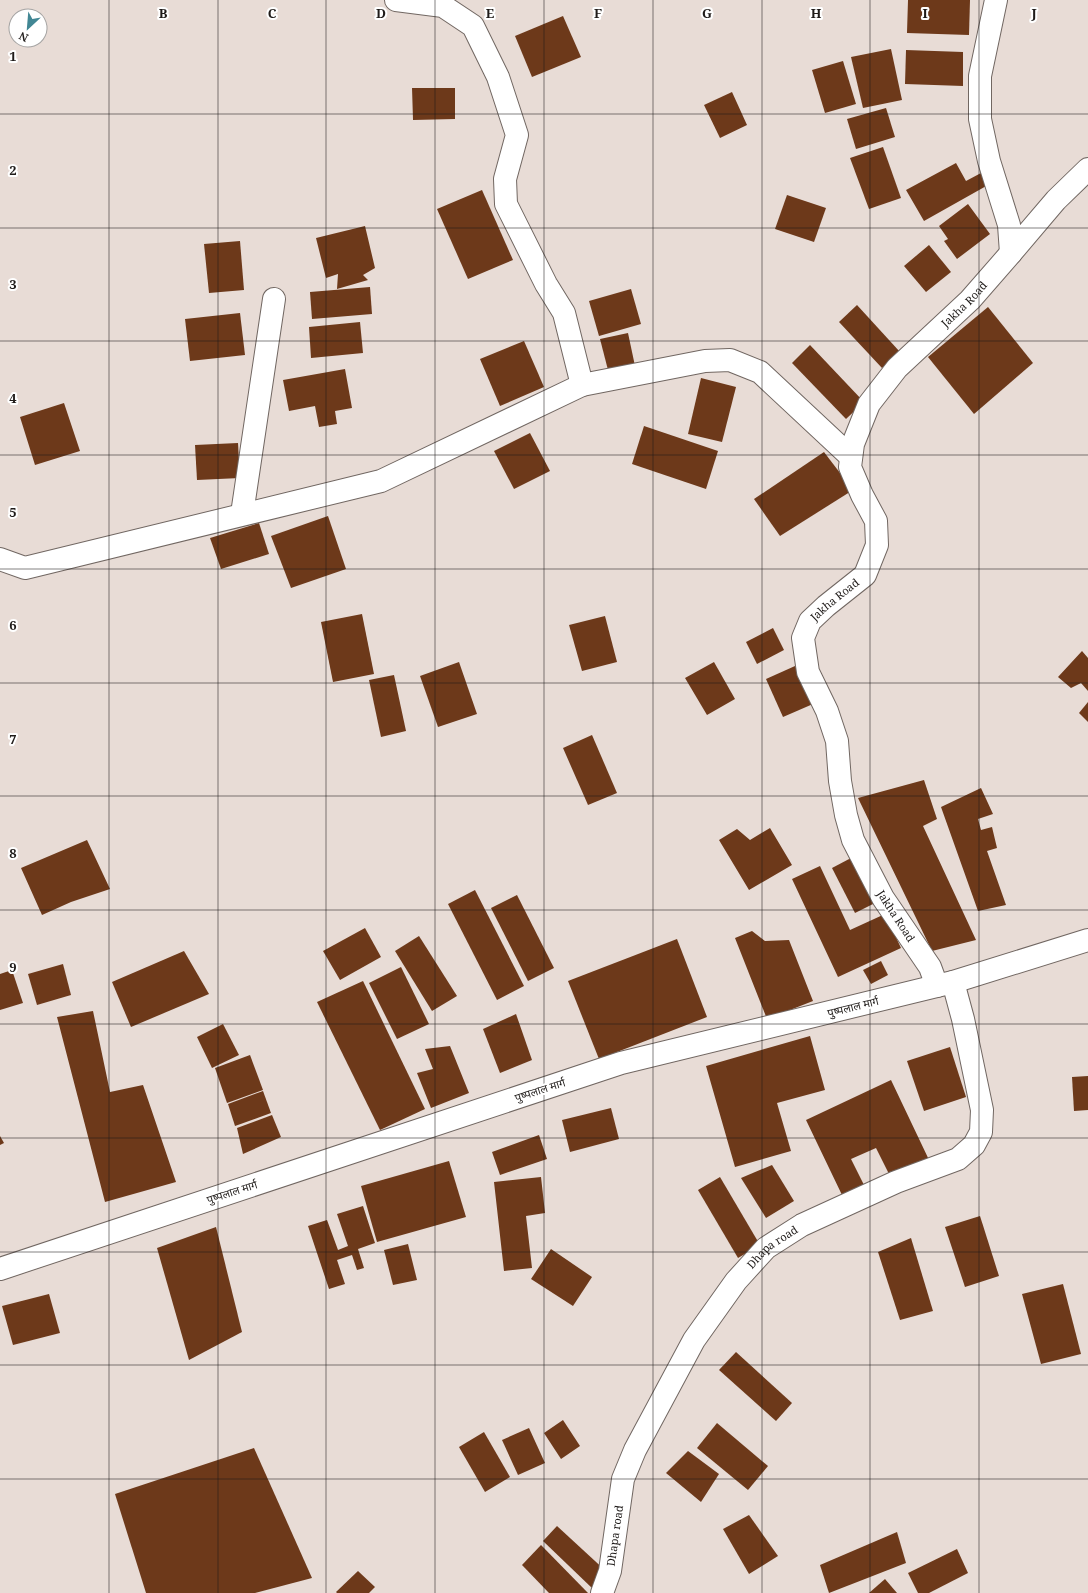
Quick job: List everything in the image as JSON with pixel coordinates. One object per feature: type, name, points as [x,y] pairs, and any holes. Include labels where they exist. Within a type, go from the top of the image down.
[{"type":"street","points":[[396,0],[443,6],[473,26],[498,77],[517,135],[505,179],[506,204],[546,284],[564,313],[582,386]]},
{"type":"street","points":[[996,0],[980,76],[980,119],[989,161],[1009,224],[1011,253]]},
{"type":"street","name":"Jakha Road","points":[[945,984],[930,967],[883,898],[853,840],[846,815],[840,781],[837,741],[827,711],[808,672],[803,638],[810,621],[826,606],[865,575],[877,544],[876,522],[850,467],[853,444],[869,404],[897,368],[970,300],[1056,200],[1088,169]]},
{"type":"street","points":[[242,514],[274,299]]},
{"type":"street","points":[[0,559],[25,568],[381,480],[582,386],[705,362],[730,360],[760,372],[851,457]]},
{"type":"street","name":"पुष्पलाल मार्ग","points":[[0,1269],[621,1063],[945,984],[1088,940]]},
{"type":"street","name":"Dhapa road","points":[[602,1593],[610,1571],[623,1479],[634,1450],[694,1340],[736,1281],[766,1248],[802,1225],[896,1182],[958,1159],[974,1145],[981,1132],[982,1110],[963,1019],[945,984]]},
{"type":"building","points":[[908,0],[970,0],[969,35],[907,33]]},
{"type":"building","points":[[563,16],[581,57],[532,77],[515,36]]},
{"type":"building","points":[[891,49],[902,100],[863,108],[851,57]]},
{"type":"building","points":[[906,50],[963,52],[963,86],[905,84]]},
{"type":"building","points":[[843,61],[856,104],[825,113],[812,70]]},
{"type":"building","points":[[412,88],[455,88],[455,119],[413,120]]},
{"type":"building","points":[[732,92],[747,125],[720,138],[704,105]]},
{"type":"building","points":[[886,108],[895,137],[856,149],[847,119]]},
{"type":"building","points":[[883,147],[901,198],[869,209],[850,158]]},
{"type":"building","points":[[956,163],[966,181],[981,173],[988,185],[924,221],[906,190]]},
{"type":"building","points":[[482,190],[513,260],[468,279],[437,209]]},
{"type":"building","points":[[787,195],[826,208],[814,242],[775,229]]},
{"type":"building","points":[[968,204],[990,234],[957,259],[944,241],[948,239],[939,226]]},
{"type":"building","points":[[365,226],[375,268],[363,275],[368,280],[337,289],[338,274],[326,278],[316,238]]},
{"type":"building","points":[[240,241],[244,290],[209,293],[204,244]]},
{"type":"building","points":[[929,245],[951,272],[926,292],[904,266]]},
{"type":"building","points":[[370,287],[372,314],[312,319],[310,292]]},
{"type":"building","points":[[631,289],[641,324],[599,336],[589,301]]},
{"type":"building","points":[[857,305],[900,352],[882,368],[839,322]]},
{"type":"building","points":[[988,307],[1033,363],[974,414],[928,357]]},
{"type":"building","points":[[240,313],[245,355],[190,361],[185,319]]},
{"type":"building","points":[[360,322],[363,353],[311,358],[309,327]]},
{"type":"building","points":[[628,333],[635,366],[608,370],[600,339]]},
{"type":"building","points":[[524,341],[544,387],[500,406],[480,359]]},
{"type":"building","points":[[810,345],[864,402],[846,419],[792,363]]},
{"type":"building","points":[[345,369],[352,408],[335,411],[337,424],[319,427],[315,406],[289,411],[283,380]]},
{"type":"building","points":[[701,378],[736,387],[722,442],[688,434]]},
{"type":"building","points":[[64,403],[80,451],[35,465],[20,417]]},
{"type":"building","points":[[644,426],[718,451],[706,489],[632,464]]},
{"type":"building","points":[[530,433],[550,471],[514,489],[494,451]]},
{"type":"building","points":[[238,443],[240,478],[197,480],[195,445]]},
{"type":"building","points":[[824,452],[853,490],[780,536],[754,499]]},
{"type":"building","points":[[328,516],[346,569],[291,588],[271,536]]},
{"type":"building","points":[[259,523],[269,554],[221,569],[210,538]]},
{"type":"building","points":[[362,614],[374,674],[333,682],[321,622]]},
{"type":"building","points":[[605,616],[617,662],[582,671],[569,625]]},
{"type":"building","points":[[773,628],[784,650],[757,664],[746,642]]},
{"type":"building","points":[[1082,651],[1088,658],[1088,691],[1081,683],[1071,688],[1058,677]]},
{"type":"building","points":[[459,662],[477,714],[438,727],[420,676]]},
{"type":"building","points":[[714,662],[735,699],[707,715],[685,678]]},
{"type":"building","points":[[795,666],[813,704],[783,717],[766,679]]},
{"type":"building","points":[[394,675],[406,731],[381,737],[369,680]]},
{"type":"building","points":[[1088,702],[1088,722],[1079,713]]},
{"type":"building","points":[[592,735],[617,793],[588,805],[563,748]]},
{"type":"building","points":[[924,780],[937,819],[923,826],[976,940],[932,951],[858,798]]},
{"type":"building","points":[[981,788],[993,814],[978,819],[981,830],[992,827],[997,848],[987,851],[1006,905],[978,911],[941,807]]},
{"type":"building","points":[[770,828],[792,865],[749,890],[719,840],[737,829],[750,840]]},
{"type":"building","points":[[87,840],[110,889],[71,902],[42,915],[21,868]]},
{"type":"building","points":[[851,858],[875,903],[855,913],[832,868]]},
{"type":"building","points":[[820,866],[850,930],[885,914],[901,948],[838,977],[792,879]]},
{"type":"building","points":[[475,890],[524,986],[497,1000],[448,904]]},
{"type":"building","points":[[517,895],[554,968],[528,981],[491,908]]},
{"type":"building","points":[[365,928],[381,957],[340,980],[323,951]]},
{"type":"building","points":[[752,931],[765,941],[789,940],[813,1001],[767,1019],[735,938]]},
{"type":"building","points":[[419,936],[457,996],[432,1011],[395,951]]},
{"type":"building","points":[[677,939],[707,1017],[599,1059],[568,981]]},
{"type":"building","points":[[184,951],[209,994],[131,1027],[112,982]]},
{"type":"building","points":[[881,961],[888,975],[871,984],[863,970]]},
{"type":"building","points":[[63,964],[71,995],[37,1005],[28,974]]},
{"type":"building","points":[[401,967],[429,1024],[397,1039],[369,983]]},
{"type":"building","points":[[12,970],[23,1003],[0,1010],[0,974]]},
{"type":"building","points":[[363,981],[425,1109],[380,1130],[317,1002]]},
{"type":"building","points":[[93,1011],[110,1092],[143,1085],[176,1182],[105,1202],[57,1017]]},
{"type":"building","points":[[516,1014],[532,1060],[500,1073],[483,1029]]},
{"type":"building","points":[[223,1024],[239,1055],[212,1068],[197,1037]]},
{"type":"building","points":[[810,1036],[825,1090],[777,1103],[791,1151],[735,1167],[706,1066]]},
{"type":"building","points":[[450,1046],[469,1093],[431,1108],[417,1073],[433,1069],[425,1049]]},
{"type":"building","points":[[950,1047],[966,1097],[924,1111],[907,1061]]},
{"type":"building","points":[[250,1055],[263,1090],[227,1103],[215,1068]]},
{"type":"building","points":[[1088,1076],[1088,1110],[1074,1111],[1072,1077]]},
{"type":"building","points":[[891,1080],[930,1162],[892,1180],[876,1148],[851,1159],[864,1185],[842,1195],[806,1120]]},
{"type":"building","points":[[263,1091],[271,1113],[235,1126],[228,1104]]},
{"type":"building","points":[[611,1108],[619,1139],[570,1152],[562,1120]]},
{"type":"building","points":[[272,1115],[281,1137],[243,1154],[237,1128]]},
{"type":"building","points":[[539,1135],[547,1159],[500,1175],[492,1152]]},
{"type":"building","points":[[0,1136],[4,1143],[0,1145]]},
{"type":"building","points":[[449,1161],[466,1217],[377,1242],[361,1186]]},
{"type":"building","points":[[772,1165],[794,1201],[766,1218],[741,1178]]},
{"type":"building","points":[[541,1177],[545,1213],[526,1216],[532,1268],[504,1271],[494,1182]]},
{"type":"building","points":[[720,1177],[760,1245],[738,1258],[698,1190]]},
{"type":"building","points":[[363,1206],[375,1243],[358,1249],[364,1268],[357,1270],[352,1255],[337,1260],[345,1284],[329,1289],[308,1226],[327,1220],[338,1250],[348,1246],[337,1214]]},
{"type":"building","points":[[980,1216],[999,1276],[965,1287],[945,1227]]},
{"type":"building","points":[[216,1227],[242,1332],[189,1360],[157,1248]]},
{"type":"building","points":[[911,1238],[933,1311],[900,1320],[878,1252]]},
{"type":"building","points":[[408,1244],[417,1280],[393,1285],[384,1250]]},
{"type":"building","points":[[551,1249],[592,1277],[573,1306],[531,1279]]},
{"type":"building","points":[[1063,1284],[1081,1354],[1041,1364],[1022,1294]]},
{"type":"building","points":[[49,1294],[60,1333],[13,1345],[2,1306]]},
{"type":"building","points":[[736,1352],[792,1403],[776,1421],[719,1370]]},
{"type":"building","points":[[563,1420],[580,1446],[561,1459],[544,1433]]},
{"type":"building","points":[[717,1423],[768,1466],[748,1490],[697,1448]]},
{"type":"building","points":[[529,1428],[545,1463],[518,1475],[502,1440]]},
{"type":"building","points":[[484,1432],[510,1477],[485,1492],[459,1447]]},
{"type":"building","points":[[254,1448],[312,1578],[255,1593],[146,1593],[115,1494]]},
{"type":"building","points":[[688,1451],[719,1474],[701,1502],[666,1473]]},
{"type":"building","points":[[749,1515],[778,1556],[749,1574],[723,1529]]},
{"type":"building","points":[[557,1526],[608,1573],[593,1589],[543,1541]]},
{"type":"building","points":[[897,1532],[906,1563],[829,1593],[820,1565]]},
{"type":"building","points":[[541,1545],[588,1593],[549,1593],[522,1565]]},
{"type":"building","points":[[957,1549],[968,1573],[929,1593],[918,1593],[908,1573]]},
{"type":"building","points":[[358,1571],[375,1587],[369,1593],[336,1592]]},
{"type":"building","points":[[885,1579],[897,1593],[869,1593]]}]
